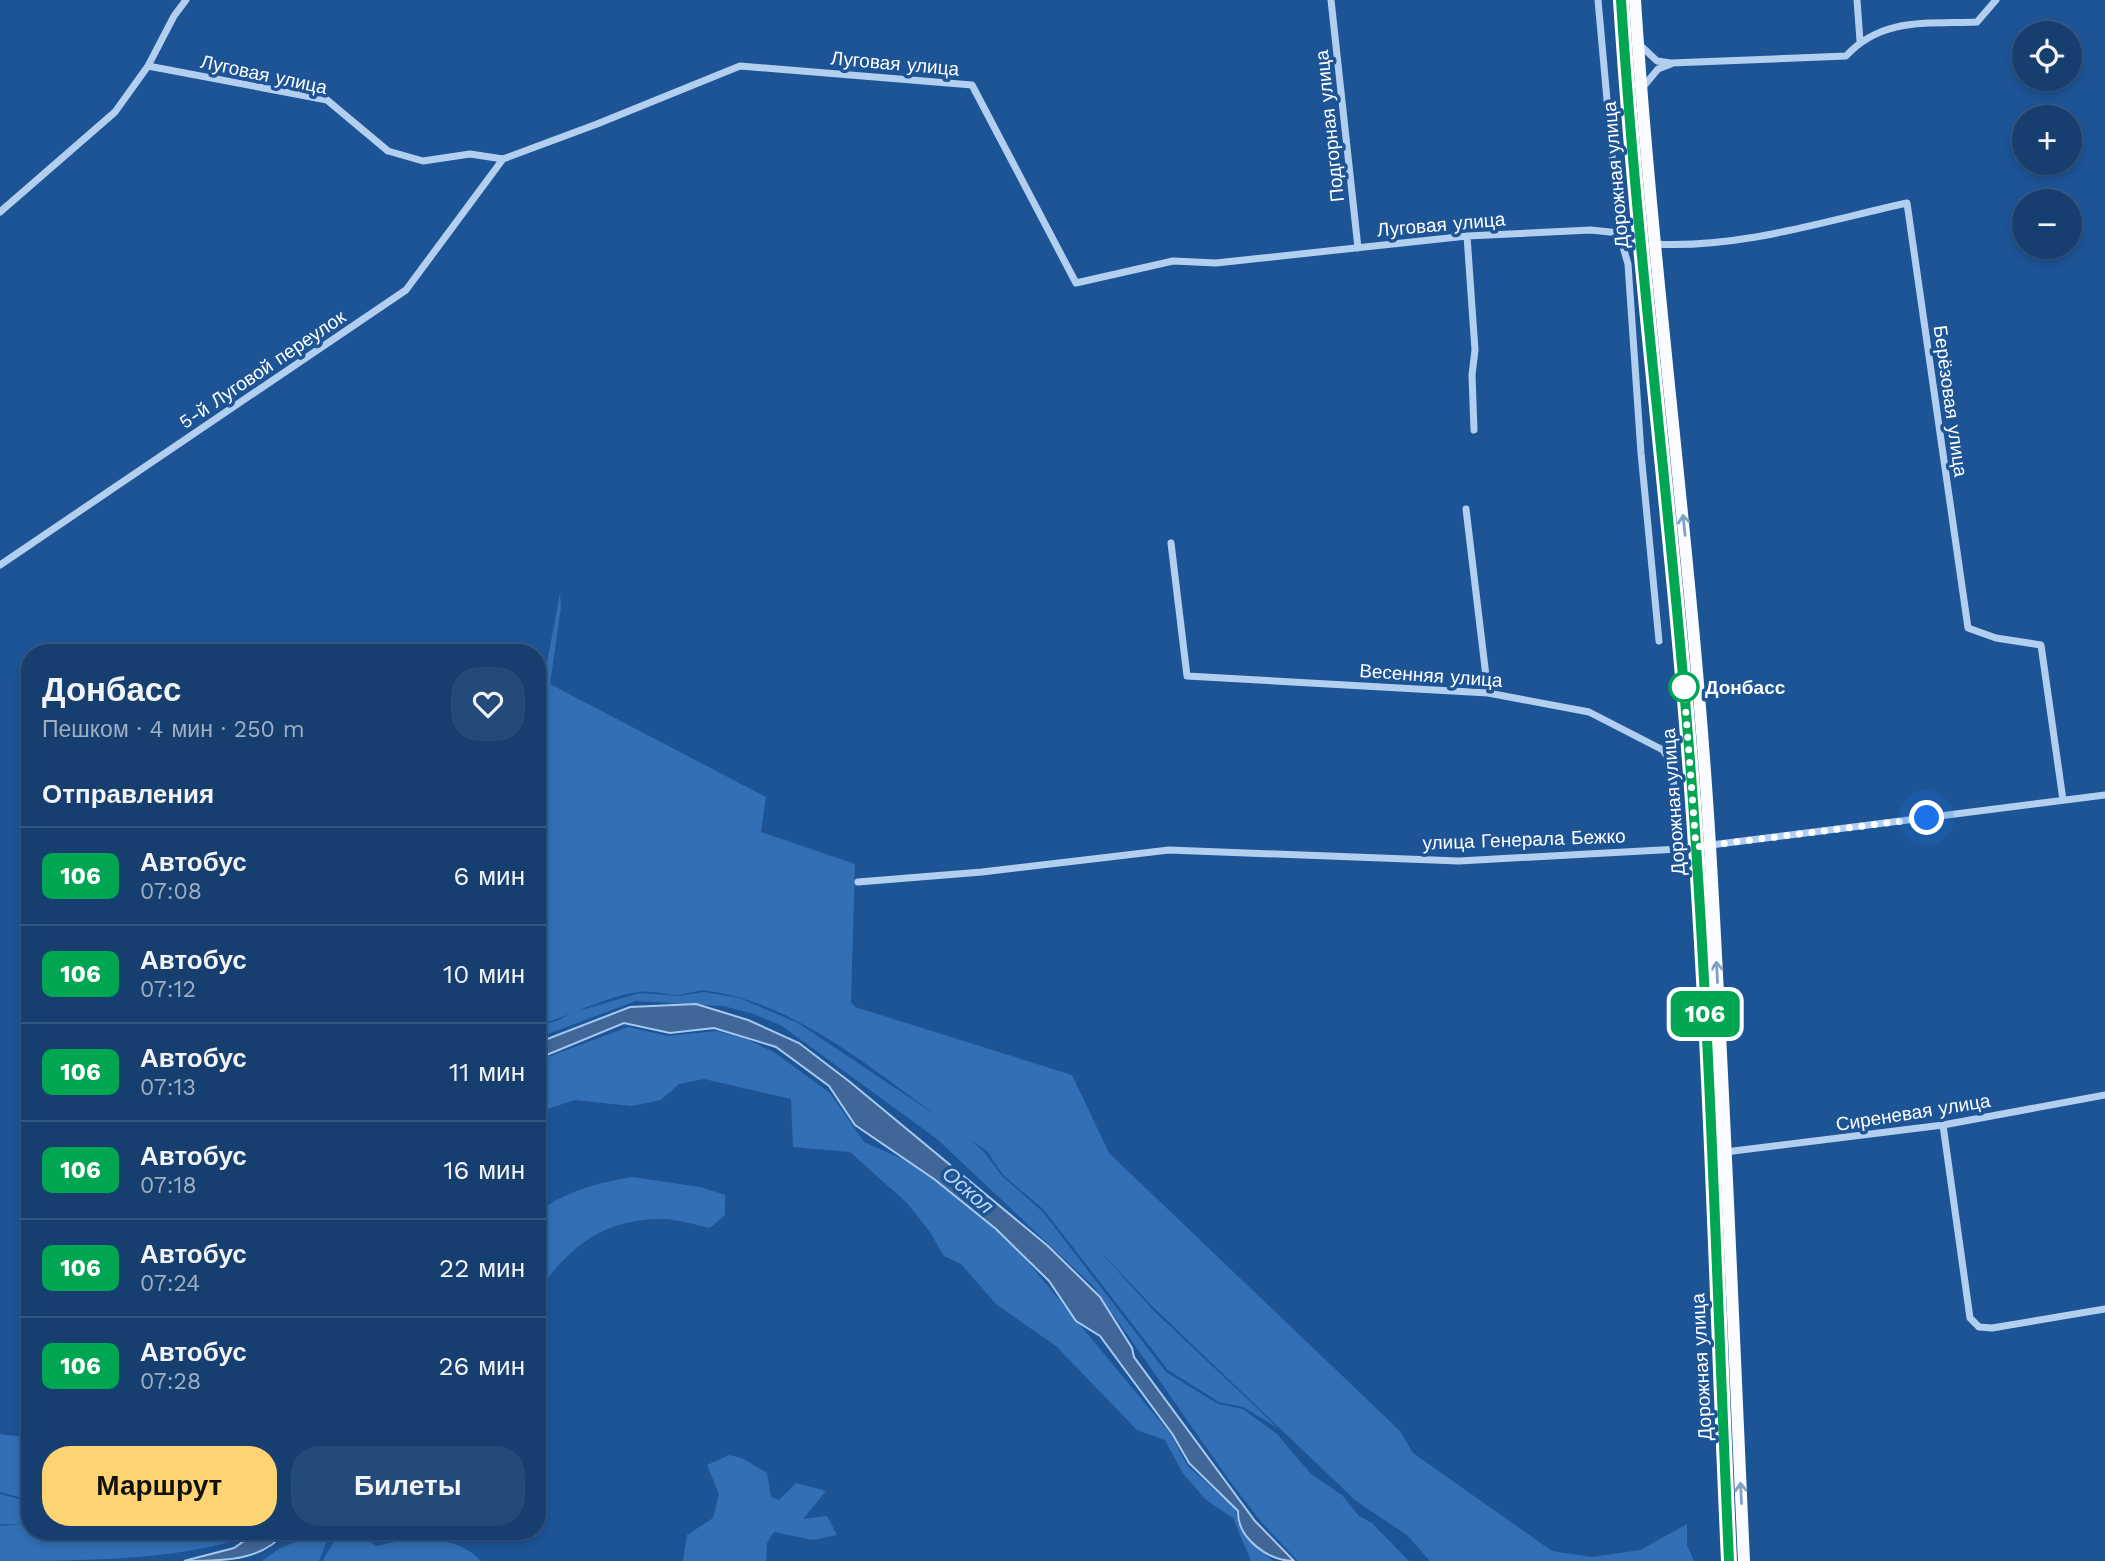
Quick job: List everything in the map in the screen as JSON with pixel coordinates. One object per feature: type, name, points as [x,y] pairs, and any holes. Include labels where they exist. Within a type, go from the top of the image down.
[{"type":"main road","name":"Дорожная улица","points":[[1621,0],[1640,240],[1678,613],[1718,1152],[1744,1561]]},
{"type":"main road","name":"Дорожная улица","points":[[1634,0],[1654,244],[1686,544],[1710,846],[1729,1561]]},
{"type":"street","points":[[0,212],[115,112],[148,66],[174,16],[186,0]]},
{"type":"street","name":"Подгорная улица","points":[[1331,0],[1358,248]]},
{"type":"street","name":"Дорожная улица","points":[[1598,0],[1619,233],[1628,264],[1659,641]]},
{"type":"street","points":[[1857,0],[1860,41]]},
{"type":"street","points":[[1637,43],[1657,61],[1671,63],[1846,56],[1860,41],[1893,25],[1977,22],[1996,0]]},
{"type":"street","points":[[1640,90],[1658,69],[1671,63]]},
{"type":"street","name":"Луговая улица","points":[[148,66],[327,100],[388,151],[423,161],[470,154],[503,159],[740,66],[972,85],[1076,283],[1173,261],[1216,263],[1467,236],[1591,230],[1619,233],[1640,240]]},
{"type":"street","name":"5-й Луговой переулок","points":[[0,565],[406,290],[503,159]]},
{"type":"street","name":"Берёзовая улица","points":[[1654,244],[1689,246],[1745,239],[1907,203],[1968,628],[1996,638],[2041,645],[2063,800]]},
{"type":"street","points":[[1467,236],[1475,350],[1472,375],[1474,430]]},
{"type":"street","points":[[1466,509],[1488,693]]},
{"type":"street","name":"Весенняя улица","points":[[1171,542],[1186,676],[1488,693],[1589,712],[1663,750],[1672,764],[1679,849]]},
{"type":"street","name":"улица Генерала Бежко","points":[[858,882],[982,872],[1168,850],[1459,861],[1679,849],[2105,795]]},
{"type":"street","name":"Сиреневая улица","points":[[1718,1152],[1943,1125],[2105,1095]]},
{"type":"street","points":[[1943,1125],[1970,1318],[1979,1327],[1992,1328],[2105,1309]]},
{"type":"shaded area","points":[[560,593],[561,607],[550,684],[766,797],[761,832],[855,864],[851,1002],[855,1007],[1072,1075],[1109,1153],[1400,1431],[1413,1453],[1552,1551],[1592,1557],[1640,1550],[1687,1524],[1687,1545],[1694,1561],[1430,1561],[1407,1535],[1356,1501],[1155,1309],[1096,1247],[1154,1311],[1278,1428],[1243,1407],[1219,1402],[1168,1370],[1044,1210],[1003,1175],[987,1151],[972,1141],[1002,1176],[1043,1212],[1166,1372],[1218,1404],[1243,1409],[1277,1434],[1311,1474],[1342,1495],[1359,1516],[1372,1523],[1409,1561],[1298,1561],[1262,1523],[1229,1480],[1094,1287],[937,1139],[782,1026],[754,1014],[723,1006],[636,1001],[546,1035],[546,1024],[569,1014],[546,1022],[546,668]],"holes":[[[704,991],[740,998],[771,1009],[801,1023],[830,1040],[940,1118],[798,1023],[739,998],[704,992],[679,996],[640,993],[575,1012],[613,998],[644,992],[676,995]]]},
{"type":"shaded area","points":[[628,1027],[668,1036],[716,1031],[746,1039],[774,1052],[830,1093],[864,1142],[925,1169],[1009,1239],[1172,1436],[1187,1465],[1236,1510],[1243,1534],[1274,1561],[1251,1561],[1233,1518],[1206,1500],[1182,1472],[1165,1440],[1137,1430],[1056,1346],[997,1305],[961,1264],[944,1256],[930,1232],[907,1203],[850,1152],[793,1147],[791,1099],[704,1079],[679,1084],[661,1100],[631,1106],[574,1100],[546,1110],[546,1058]]},
{"type":"shaded area","points":[[632,1177],[700,1187],[725,1195],[725,1215],[710,1228],[662,1219],[641,1220],[605,1230],[575,1249],[546,1281],[546,1207],[558,1199],[594,1185]]},
{"type":"shaded area","points":[[0,1434],[21,1437],[21,1498],[0,1492]]},
{"type":"shaded area","points":[[729,1455],[742,1458],[767,1473],[771,1497],[779,1500],[796,1483],[826,1491],[803,1519],[827,1516],[837,1535],[813,1540],[774,1532],[767,1543],[766,1561],[683,1561],[687,1535],[713,1518],[719,1494],[707,1465]]},
{"type":"shaded area","points":[[0,1494],[21,1500],[21,1524],[0,1524]]},
{"type":"shaded area","points":[[21,1524],[21,1540],[234,1540],[169,1554],[61,1561],[0,1561],[0,1526]]},
{"type":"shaded area","points":[[301,1540],[327,1540],[319,1561],[262,1561],[280,1548]]},
{"type":"shaded area","points":[[334,1540],[368,1540],[376,1546],[432,1540],[459,1546],[481,1561],[323,1561]]},
{"type":"water","name":"Оскол","points":[[696,1004],[748,1020],[799,1043],[1048,1246],[1100,1297],[1132,1348],[1134,1357],[1255,1521],[1294,1561],[1274,1557],[1248,1539],[1239,1521],[1238,1511],[1189,1463],[1173,1435],[1100,1336],[1076,1321],[1049,1281],[996,1229],[934,1179],[855,1125],[829,1086],[776,1047],[714,1028],[670,1033],[624,1023],[546,1055],[546,1040],[630,1007]]},
{"type":"water","points":[[245,1540],[278,1540],[254,1554],[242,1557],[184,1561],[234,1548]]},
{"type":"bus line","name":"106","points":[[1621,0],[1640,240],[1678,613],[1696,847],[1729,1561]]},
{"type":"place","name":"Донбасс","points":[[1684,687]]},
{"type":"route","points":[[1684,687],[1696,847],[1927,818]]}]
